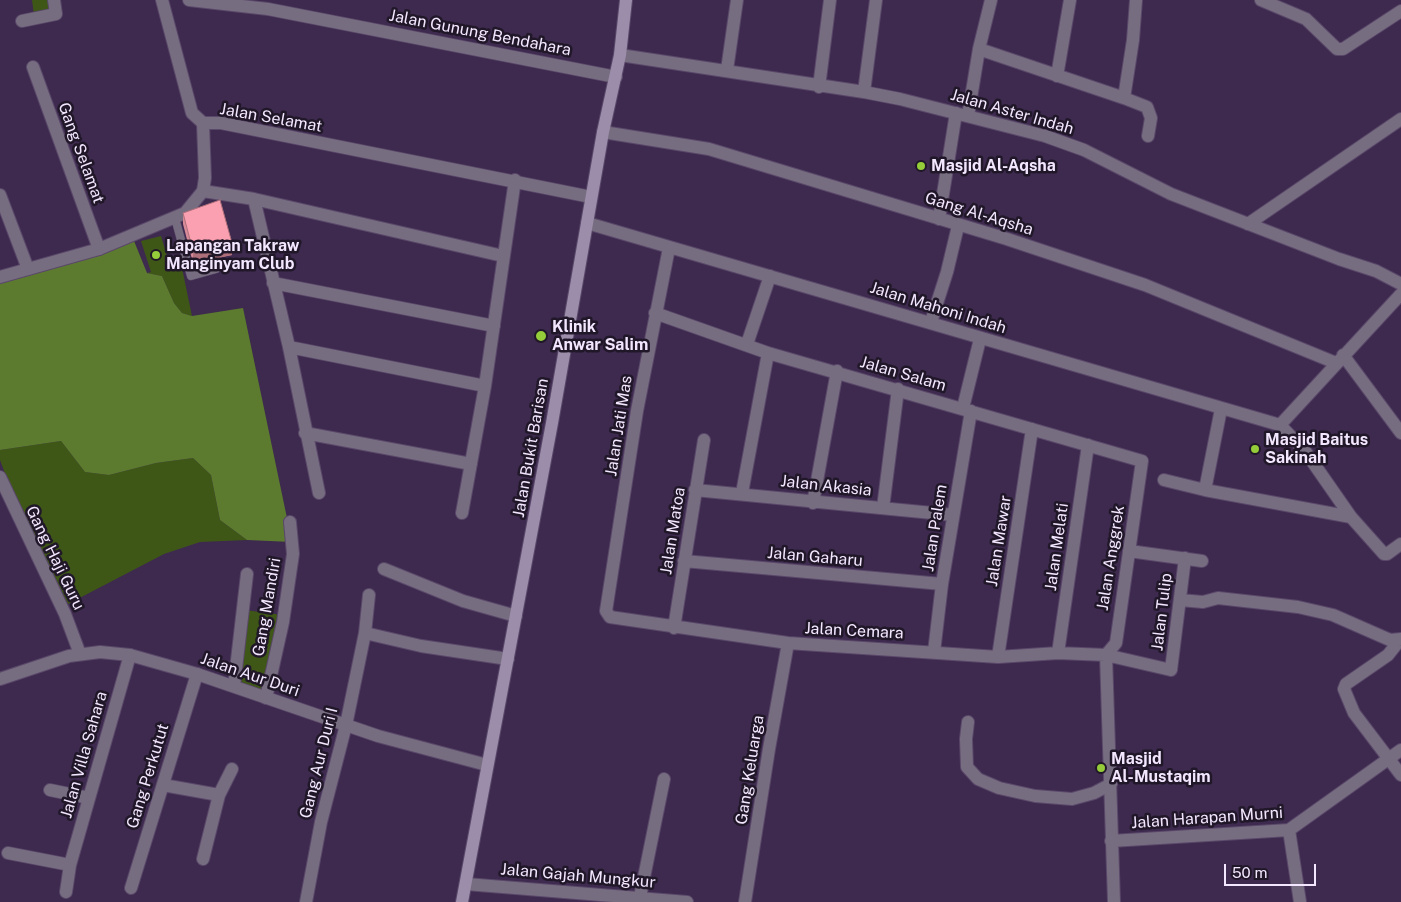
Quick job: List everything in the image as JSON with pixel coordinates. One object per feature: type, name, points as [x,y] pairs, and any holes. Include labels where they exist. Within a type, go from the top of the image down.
[{"type":"main road","name":"Jalan Bukit Barisan","points":[[462,902],[516,616],[603,132],[620,55],[626,0]]},
{"type":"street","points":[[22,21],[56,14],[54,0]]},
{"type":"street","points":[[162,0],[192,113],[203,123]]},
{"type":"street","name":"Jalan Gunung Bendahara","points":[[189,0],[268,9],[616,77]]},
{"type":"street","points":[[727,70],[737,0]]},
{"type":"street","points":[[819,87],[830,0]]},
{"type":"street","points":[[864,92],[876,0]]},
{"type":"street","points":[[939,220],[962,115],[991,0]]},
{"type":"street","points":[[1057,76],[1070,0]]},
{"type":"street","points":[[1124,98],[1133,40],[1136,0]]},
{"type":"street","points":[[1262,0],[1306,19],[1333,47],[1343,49],[1401,11]]},
{"type":"street","points":[[979,49],[1147,107],[1151,118],[1148,136]]},
{"type":"street","name":"Jalan Aster Indah","points":[[620,55],[727,70],[819,87],[864,92],[962,115],[1066,143],[1171,194],[1339,259],[1376,271],[1401,284]]},
{"type":"street","name":"Gang Selamat","points":[[33,67],[99,249]]},
{"type":"street","points":[[1248,224],[1401,119]]},
{"type":"street","name":"Jalan Selamat","points":[[203,191],[205,178],[203,123],[221,123],[515,180],[591,197]]},
{"type":"street","name":"Gang Al-Aqsha","points":[[603,132],[709,149],[958,226],[1007,239],[1145,285],[1340,359]]},
{"type":"street","points":[[462,513],[485,386],[515,180]]},
{"type":"street","points":[[0,277],[99,249],[176,218],[193,206],[203,191],[254,199],[503,256]]},
{"type":"street","points":[[0,195],[28,269]]},
{"type":"street","points":[[254,199],[289,347],[305,433],[319,493]]},
{"type":"street","name":"Jalan Mahoni Indah","points":[[587,223],[1280,425]]},
{"type":"street","points":[[931,322],[945,281],[958,226]]},
{"type":"street","name":"Jalan Jati Mas","points":[[606,611],[655,313],[669,248]]},
{"type":"street","points":[[747,344],[770,276]]},
{"type":"street","points":[[273,283],[494,326]]},
{"type":"street","points":[[1401,294],[1280,425],[1305,451],[1351,517],[1384,554],[1387,554],[1401,544]]},
{"type":"street","name":"Jalan Salam","points":[[655,313],[768,353],[1142,461]]},
{"type":"street","name":"Jalan Palem","points":[[934,652],[967,410],[980,339]]},
{"type":"street","points":[[289,347],[485,386]]},
{"type":"street","points":[[742,493],[768,353]]},
{"type":"street","points":[[1340,359],[1401,432]]},
{"type":"street","points":[[813,503],[837,372]]},
{"type":"street","points":[[883,508],[898,389]]},
{"type":"street","points":[[1205,490],[1222,409]]},
{"type":"street","name":"Jalan Mawar","points":[[998,657],[1032,429]]},
{"type":"street","points":[[305,433],[471,464]]},
{"type":"street","name":"Jalan Matoa","points":[[674,628],[704,440]]},
{"type":"street","name":"Jalan Melati","points":[[1058,652],[1088,445]]},
{"type":"street","name":"Jalan Anggrek","points":[[1106,655],[1116,643],[1142,461]]},
{"type":"street","name":"Gang Haji Guru","points":[[0,477],[65,614],[80,654]]},
{"type":"street","points":[[1164,480],[1205,490],[1351,517]]},
{"type":"street","name":"Jalan Akasia","points":[[695,490],[742,493],[813,503],[953,514]]},
{"type":"street","name":"Gang Mandiri","points":[[266,698],[283,622],[293,554],[290,522]]},
{"type":"street","name":"Jalan Tulip","points":[[1129,551],[1202,561]]},
{"type":"street","name":"Jalan Tulip","points":[[1171,670],[1185,558]]},
{"type":"street","name":"Jalan Gaharu","points":[[684,561],[942,584]]},
{"type":"street","points":[[384,568],[464,601],[516,616]]},
{"type":"street","points":[[234,686],[247,574]]},
{"type":"street","name":"Gang Aur Duri I","points":[[306,902],[321,822],[346,725],[366,633],[370,594]]},
{"type":"street","points":[[1180,600],[1203,602],[1218,598],[1298,607],[1333,615],[1390,640],[1400,640]]},
{"type":"street","name":"Jalan Cemara","points":[[606,611],[610,617],[674,628],[788,643],[998,657],[1058,652],[1106,655],[1171,670]]},
{"type":"street","points":[[366,633],[421,646],[508,659]]},
{"type":"street","points":[[1400,640],[1388,655],[1346,684],[1344,689],[1354,713],[1401,775]]},
{"type":"street","name":"Gang Keluarga","points":[[745,902],[788,643]]},
{"type":"street","name":"Jalan Aur Duri","points":[[0,679],[80,654],[100,652],[130,655],[234,686],[378,736],[487,765]]},
{"type":"street","name":"Jalan Villa Sahara","points":[[66,892],[70,865],[130,655]]},
{"type":"street","points":[[1106,655],[1112,784],[1111,841],[1114,902]]},
{"type":"street","name":"Gang Perkutut","points":[[131,888],[197,674]]},
{"type":"street","points":[[968,722],[966,739],[967,767],[978,779],[999,788],[1035,796],[1072,799],[1094,793],[1112,784]]},
{"type":"street","name":"Jalan Harapan Murni","points":[[1111,841],[1289,830],[1401,750]]},
{"type":"street","points":[[203,859],[219,795],[232,769]]},
{"type":"street","points":[[640,897],[664,780]]},
{"type":"street","points":[[163,785],[219,795]]},
{"type":"street","points":[[50,790],[89,798]]},
{"type":"street","points":[[1289,830],[1300,902]]},
{"type":"street","points":[[8,853],[70,865]]},
{"type":"street","name":"Jalan Gajah Mungkur","points":[[466,884],[687,902]]},
{"type":"lane","points":[[176,218],[191,276],[216,269]]},
{"type":"green space","points":[[32,0],[52,0],[53,11],[34,15]]},
{"type":"green space","points":[[132,236],[147,273],[162,276],[174,303],[182,313],[192,316],[243,308],[292,542],[247,540],[220,520],[211,475],[193,458],[156,463],[109,475],[85,472],[61,441],[0,450],[0,277]]},
{"type":"green space","points":[[161,236],[171,269],[182,268],[192,316],[182,313],[174,303],[162,276],[147,273],[151,272],[141,241]]},
{"type":"green space","points":[[61,441],[85,472],[109,475],[156,463],[193,458],[211,475],[220,520],[247,540],[200,542],[164,554],[68,604],[10,487],[0,460],[0,450]]},
{"type":"green space","points":[[245,610],[282,615],[266,691],[235,684]]},
{"type":"building","points":[[220,200],[232,243],[193,251],[183,213]]},
{"type":"place","name":"Masjid Al-Aqsha","points":[[921,166]]},
{"type":"place","name":"Lapangan Takraw Manginyam Club","points":[[156,255]]},
{"type":"place","name":"Klinik Anwar Salim","points":[[541,336]]},
{"type":"place","name":"Masjid Baitus Sakinah","points":[[1255,449]]},
{"type":"place","name":"Masjid Al-Mustaqim","points":[[1101,768]]}]
